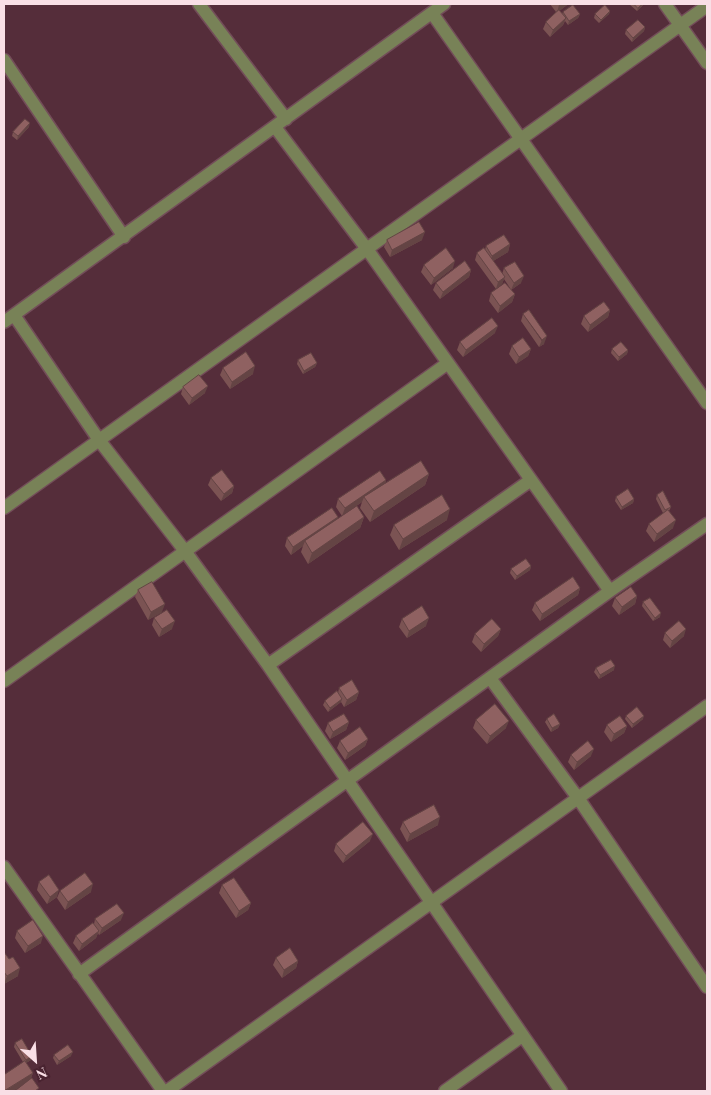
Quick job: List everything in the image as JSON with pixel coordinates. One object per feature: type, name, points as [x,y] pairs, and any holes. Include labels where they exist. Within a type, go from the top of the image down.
[{"type":"street","points":[[200,4],[286,119]]},
{"type":"street","points":[[444,4],[9,319],[185,551],[268,665],[561,1091]]},
{"type":"street","points":[[665,4],[707,63]]},
{"type":"street","points":[[4,508],[707,6]]},
{"type":"street","points":[[432,13],[707,404]]},
{"type":"street","points":[[4,60],[124,237]]},
{"type":"street","points":[[275,127],[367,249],[610,591]]},
{"type":"street","points":[[4,681],[448,363]]},
{"type":"street","points":[[268,665],[531,480]]},
{"type":"street","points":[[79,974],[348,782],[610,591],[707,524]]},
{"type":"street","points":[[490,678],[578,798],[707,987]]},
{"type":"street","points":[[167,1091],[707,706]]},
{"type":"street","points":[[4,867],[163,1091]]},
{"type":"street","points":[[445,1091],[522,1036]]},
{"type":"building","points":[[634,4],[642,4],[638,8]]},
{"type":"building","points":[[573,5],[580,14],[569,21],[563,12]]},
{"type":"building","points":[[605,5],[610,11],[601,20],[595,14]]},
{"type":"building","points":[[559,10],[566,18],[553,30],[546,22]]},
{"type":"building","points":[[638,20],[645,27],[633,38],[626,30]]},
{"type":"building","points":[[25,119],[30,123],[18,136],[13,132]]},
{"type":"building","points":[[419,222],[425,232],[392,250],[387,240]]},
{"type":"building","points":[[504,235],[510,244],[492,256],[486,246]]},
{"type":"building","points":[[446,248],[455,261],[434,278],[424,265]]},
{"type":"building","points":[[484,248],[505,277],[498,282],[477,253]]},
{"type":"building","points":[[465,261],[471,270],[443,292],[436,283]]},
{"type":"building","points":[[515,262],[524,276],[514,283],[504,268]]},
{"type":"building","points":[[505,283],[515,294],[500,306],[491,293]]},
{"type":"building","points":[[604,302],[610,310],[590,325],[584,316]]},
{"type":"building","points":[[529,310],[547,336],[542,340],[523,314]]},
{"type":"building","points":[[492,318],[498,326],[466,350],[460,342]]},
{"type":"building","points":[[523,338],[531,349],[519,357],[512,346]]},
{"type":"building","points":[[621,342],[628,350],[619,357],[612,349]]},
{"type":"building","points":[[246,352],[255,366],[232,382],[223,368]]},
{"type":"building","points":[[311,353],[317,363],[304,371],[298,360]]},
{"type":"building","points":[[199,375],[208,386],[192,398],[183,387]]},
{"type":"building","points":[[421,461],[429,474],[374,511],[364,497]]},
{"type":"building","points":[[222,470],[234,486],[224,494],[211,478]]},
{"type":"building","points":[[380,471],[386,480],[345,508],[338,499]]},
{"type":"building","points":[[628,489],[634,499],[622,507],[616,497]]},
{"type":"building","points":[[663,491],[671,507],[665,510],[657,495]]},
{"type":"building","points":[[442,495],[450,509],[403,539],[394,525]]},
{"type":"building","points":[[357,506],[364,517],[312,553],[305,541]]},
{"type":"building","points":[[332,508],[338,517],[293,547],[287,538]]},
{"type":"building","points":[[668,510],[676,520],[657,534],[649,524]]},
{"type":"building","points":[[526,559],[531,566],[517,576],[511,569]]},
{"type":"building","points":[[573,577],[580,588],[542,614],[535,603]]},
{"type":"building","points":[[152,582],[165,604],[151,612],[138,590]]},
{"type":"building","points":[[631,587],[637,596],[622,607],[615,598]]},
{"type":"building","points":[[650,598],[661,613],[655,618],[643,602]]},
{"type":"building","points":[[422,606],[429,618],[409,631],[402,619]]},
{"type":"building","points":[[167,610],[175,621],[162,629],[154,618]]},
{"type":"building","points":[[492,619],[501,629],[484,644],[475,634]]},
{"type":"building","points":[[679,621],[686,629],[672,641],[665,633]]},
{"type":"building","points":[[611,660],[615,666],[600,675],[596,668]]},
{"type":"building","points":[[352,680],[359,692],[347,700],[339,688]]},
{"type":"building","points":[[337,691],[342,699],[330,708],[325,701]]},
{"type":"building","points":[[495,704],[509,721],[490,736],[476,720]]},
{"type":"building","points":[[637,707],[644,716],[633,724],[626,716]]},
{"type":"building","points":[[344,714],[349,722],[333,732],[328,723]]},
{"type":"building","points":[[554,714],[560,724],[552,728],[547,719]]},
{"type":"building","points":[[620,716],[627,726],[614,734],[607,725]]},
{"type":"building","points":[[360,727],[368,739],[348,753],[340,741]]},
{"type":"building","points":[[588,741],[594,749],[577,762],[571,755]]},
{"type":"building","points":[[434,805],[440,817],[410,834],[403,822]]},
{"type":"building","points":[[363,822],[373,834],[346,856],[336,844]]},
{"type":"building","points":[[85,873],[93,884],[68,902],[60,891]]},
{"type":"building","points":[[49,875],[59,890],[50,897],[39,882]]},
{"type":"building","points":[[234,878],[251,903],[239,911],[222,885]]},
{"type":"building","points":[[117,904],[124,913],[102,928],[95,919]]},
{"type":"building","points":[[33,920],[43,936],[28,946],[17,931]]},
{"type":"building","points":[[93,923],[99,931],[82,944],[76,936]]},
{"type":"building","points":[[290,948],[298,961],[284,970],[276,958]]},
{"type":"building","points":[[4,952],[9,959],[13,957],[20,968],[7,976],[4,972]]},
{"type":"building","points":[[22,1039],[32,1056],[26,1060],[15,1043]]},
{"type":"building","points":[[68,1045],[73,1052],[59,1061],[54,1055]]},
{"type":"building","points":[[25,1061],[33,1073],[4,1091],[4,1075]]},
{"type":"building","points":[[32,1078],[39,1088],[35,1091],[15,1091]]}]
